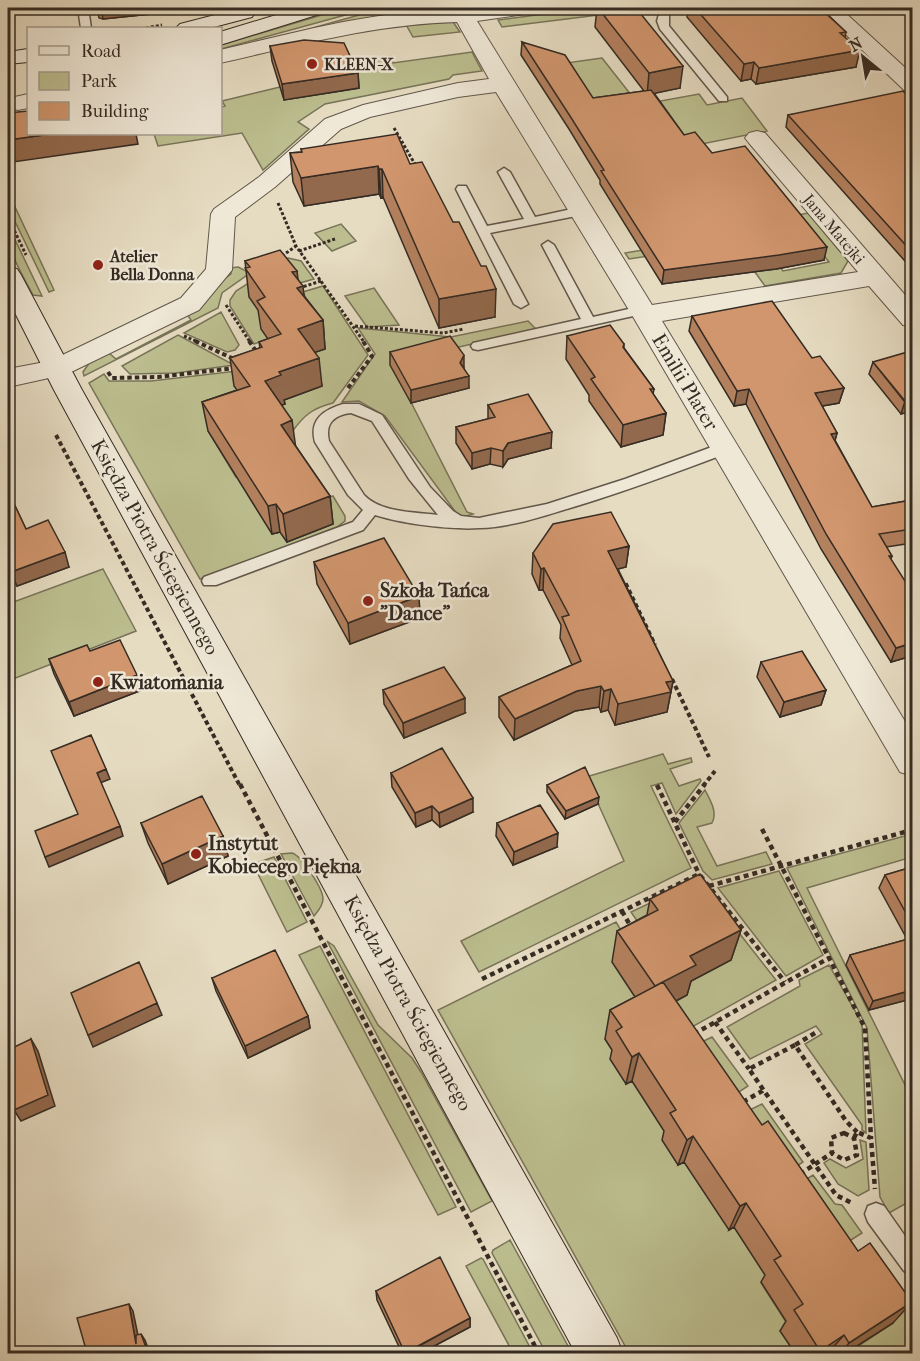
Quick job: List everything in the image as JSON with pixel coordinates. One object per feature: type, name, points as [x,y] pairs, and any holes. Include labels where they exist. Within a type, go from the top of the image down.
[{"type":"street","points":[[191,27],[264,8]]},
{"type":"street","points":[[222,38],[319,8]]},
{"type":"street","points":[[222,57],[318,34],[388,21],[458,12],[525,8]]},
{"type":"street","points":[[828,8],[912,86]]},
{"type":"street","name":"Emilii Plater","points":[[458,12],[725,448],[912,762]]},
{"type":"street","points":[[18,71],[27,58]]},
{"type":"street","points":[[8,378],[57,368],[189,304],[219,270],[223,214],[267,182],[333,124],[383,107],[458,90],[503,84]]},
{"type":"street","name":"Jana Matejki","points":[[757,138],[912,319]]},
{"type":"street","name":"Księdza Piotra Ściegiennego","points":[[8,275],[57,368],[601,1353]]},
{"type":"street","points":[[643,313],[874,276]]},
{"type":"lane","points":[[83,8],[86,27]]},
{"type":"lane","points":[[663,8],[665,10],[662,21],[664,27],[723,99]]},
{"type":"lane","points":[[504,172],[531,221]]},
{"type":"lane","points":[[462,189],[520,304]]},
{"type":"lane","points":[[483,231],[581,211]]},
{"type":"lane","points":[[548,245],[589,322]]},
{"type":"lane","points":[[478,346],[643,313]]},
{"type":"lane","points":[[459,522],[438,508],[377,418],[362,410],[351,408],[334,412],[322,420],[318,432],[322,442],[365,505],[418,518],[459,522],[492,522],[537,512],[603,492],[725,448]]},
{"type":"lane","points":[[210,581],[358,526],[373,508]]},
{"type":"lane","points":[[876,1214],[912,1263]]},
{"type":"path","points":[[586,8],[607,8]]},
{"type":"path","points":[[383,107],[419,171]]},
{"type":"path","points":[[267,182],[299,251],[354,326],[372,356],[334,412]]},
{"type":"path","points":[[299,251],[335,239]]},
{"type":"path","points":[[278,260],[296,246]]},
{"type":"path","points":[[292,290],[321,281]]},
{"type":"path","points":[[226,300],[226,307],[261,359]]},
{"type":"path","points":[[354,326],[443,333],[466,329]]},
{"type":"path","points":[[178,333],[236,360]]},
{"type":"path","points":[[107,370],[112,378],[123,379],[170,376],[245,364]]},
{"type":"path","points":[[54,431],[539,1353]]},
{"type":"path","points":[[611,580],[625,582],[660,654]]},
{"type":"path","points":[[669,675],[709,757]]},
{"type":"path","points":[[675,822],[715,771]]},
{"type":"path","points":[[657,785],[699,874],[785,982]]},
{"type":"path","points":[[715,1022],[836,1195],[876,1214],[865,1028],[762,829]]},
{"type":"path","points":[[709,886],[912,830]]},
{"type":"path","points":[[482,979],[699,874]]},
{"type":"path","points":[[622,912],[632,929]]},
{"type":"path","points":[[687,1038],[830,958]]},
{"type":"path","points":[[749,1069],[815,1033]]},
{"type":"path","points":[[795,1045],[846,1121],[857,1132],[871,1138]]},
{"type":"path","points":[[734,1107],[764,1090]]},
{"type":"path","points":[[832,1153],[844,1160],[857,1155],[854,1138],[857,1132]]},
{"type":"path","points":[[832,1153],[831,1138],[844,1133],[854,1138]]},
{"type":"path","points":[[790,1181],[832,1153]]},
{"type":"green space","points":[[345,8],[371,8],[222,49],[222,45]]},
{"type":"green space","points":[[384,8],[405,8],[406,13],[335,24],[298,34],[298,32]]},
{"type":"green space","points":[[582,9],[595,11],[599,15],[502,27],[498,20]]},
{"type":"green space","points":[[446,20],[453,22],[460,32],[413,37],[405,23]]},
{"type":"green space","points":[[472,52],[482,71],[453,75],[449,79],[325,104],[298,122],[309,129],[263,170],[242,133],[158,146],[154,135],[222,135],[222,107],[225,106],[222,101],[280,87],[346,61],[391,56],[393,63]]},
{"type":"green space","points":[[602,58],[639,105],[735,243],[629,259],[625,253],[696,241],[617,138],[566,63]]},
{"type":"green space","points":[[699,94],[707,105],[742,98],[767,131],[687,147],[655,102]]},
{"type":"green space","points":[[8,192],[54,290],[49,292],[8,207]]},
{"type":"green space","points":[[808,213],[848,261],[841,273],[765,286],[742,254],[766,249],[783,271],[829,262],[793,216]]},
{"type":"green space","points":[[341,224],[356,241],[332,251],[315,233]]},
{"type":"green space","points":[[8,225],[42,296],[33,295],[20,270],[12,253]]},
{"type":"green space","points":[[288,258],[301,261],[314,279],[250,297],[269,326],[268,339],[254,344],[230,306],[230,300],[236,291]]},
{"type":"green space","points":[[238,267],[250,273],[222,293],[218,308],[84,376],[83,372],[92,359],[109,353],[116,359],[191,320],[184,310],[231,274],[231,268]]},
{"type":"green space","points":[[323,286],[368,355],[333,403],[310,413],[292,432],[260,413],[282,400],[301,357],[325,349],[296,294]]},
{"type":"green space","points":[[374,288],[399,325],[367,327],[345,296]]},
{"type":"green space","points":[[221,312],[239,345],[235,350],[227,352],[184,333]]},
{"type":"green space","points":[[528,321],[536,329],[391,363],[467,512],[473,514],[460,518],[385,416],[359,401],[342,402],[375,354],[358,328],[451,337]]},
{"type":"green space","points":[[178,335],[234,365],[176,373],[130,374],[122,366]]},
{"type":"green space","points":[[237,371],[254,415],[208,431],[236,477],[242,475],[248,495],[272,534],[280,532],[287,542],[319,501],[333,496],[345,516],[345,521],[337,527],[200,579],[89,383],[104,374],[109,381],[151,381]]},
{"type":"green space","points":[[103,569],[136,631],[8,681],[8,604]]},
{"type":"green space","points":[[663,754],[668,764],[691,758],[692,762],[670,769],[679,786],[700,779],[701,781],[676,814],[662,783],[651,786],[691,868],[479,972],[461,941],[624,861],[586,777]]},
{"type":"green space","points":[[705,790],[713,806],[714,819],[712,823],[697,827],[717,866],[766,852],[772,864],[712,880],[703,871],[679,823]]},
{"type":"green space","points":[[912,834],[912,857],[807,888],[912,1099],[912,1200],[889,1213],[880,1197],[867,1028],[787,868]]},
{"type":"green space","points":[[292,853],[306,866],[322,894],[322,904],[314,916],[281,854]]},
{"type":"green space","points":[[274,857],[307,922],[287,932],[253,864]]},
{"type":"green space","points":[[779,871],[823,955],[786,976],[718,888]]},
{"type":"green space","points":[[692,883],[703,887],[776,980],[674,1037],[644,931],[631,912]]},
{"type":"green space","points":[[616,922],[633,950],[648,1016],[605,1039],[616,1056],[626,1084],[632,1081],[668,1136],[678,1165],[684,1162],[734,1227],[767,1278],[761,1283],[788,1325],[780,1331],[795,1353],[629,1353],[438,1010]]},
{"type":"green space","points":[[327,941],[334,946],[378,1025],[412,1058],[421,1072],[492,1201],[471,1212]]},
{"type":"green space","points":[[320,946],[456,1207],[438,1215],[299,955]]},
{"type":"green space","points":[[829,965],[862,1023],[866,1133],[805,1044],[822,1034],[816,1026],[750,1059],[727,1027],[800,986],[799,980]]},
{"type":"green space","points":[[712,1037],[748,1086],[719,1105],[683,1051]]},
{"type":"green space","points":[[762,1104],[803,1162],[777,1179],[729,1120]]},
{"type":"green space","points":[[860,1140],[866,1142],[869,1190],[858,1196],[838,1184],[824,1163],[830,1159],[846,1168],[863,1159]]},
{"type":"green space","points":[[813,1175],[835,1204],[842,1205],[862,1233],[829,1254],[786,1192]]},
{"type":"green space","points":[[510,1240],[572,1353],[546,1353],[492,1253],[493,1250]]},
{"type":"green space","points":[[875,1250],[912,1306],[912,1353],[846,1354],[893,1323]]},
{"type":"green space","points":[[481,1258],[533,1353],[513,1353],[466,1266]]},
{"type":"building","points":[[598,8],[636,8],[683,66],[649,73]]},
{"type":"building","points":[[695,8],[820,8],[846,32],[840,33],[860,50],[759,68],[754,62],[744,64]]},
{"type":"building","points":[[304,40],[344,43],[358,73],[282,84],[270,46]]},
{"type":"building","points":[[522,42],[565,55],[593,98],[651,90],[684,135],[695,132],[712,153],[745,146],[827,247],[664,270],[601,171],[604,170]]},
{"type":"building","points":[[903,91],[912,100],[912,252],[788,115]]},
{"type":"building","points":[[27,111],[27,135],[44,135],[8,140],[8,113]]},
{"type":"building","points":[[397,134],[410,164],[422,162],[453,222],[459,222],[481,266],[486,266],[496,289],[439,299],[382,169],[378,166],[301,178],[290,153],[302,152],[301,149]]},
{"type":"building","points":[[280,250],[297,271],[292,272],[303,286],[297,288],[323,320],[298,329],[319,358],[279,372],[281,375],[265,381],[292,420],[281,425],[330,496],[283,514],[276,504],[268,506],[202,402],[250,386],[230,358],[262,347],[259,342],[281,334],[257,301],[265,297],[245,268],[250,267],[245,261]]},
{"type":"building","points":[[772,301],[812,358],[820,356],[844,388],[815,393],[837,433],[831,434],[872,507],[912,500],[912,529],[879,534],[892,556],[889,556],[912,592],[912,643],[896,648],[826,534],[749,389],[737,391],[692,316]]},
{"type":"building","points":[[610,325],[654,389],[650,389],[666,413],[623,425],[591,379],[595,377],[567,336]]},
{"type":"building","points":[[450,336],[464,355],[460,363],[469,376],[411,390],[390,352]]},
{"type":"building","points":[[911,351],[912,399],[905,401],[873,362]]},
{"type":"building","points":[[528,394],[552,432],[508,443],[503,451],[491,448],[472,453],[456,427],[495,417],[488,405]]},
{"type":"building","points":[[8,491],[26,529],[48,520],[65,552],[11,572],[8,564]]},
{"type":"building","points":[[611,512],[629,546],[608,551],[673,681],[666,682],[671,692],[618,704],[611,689],[604,691],[601,686],[577,691],[515,719],[499,697],[581,661],[562,617],[569,615],[544,568],[541,569],[533,553],[553,524]]},
{"type":"building","points":[[384,538],[419,596],[348,623],[314,562]]},
{"type":"building","name":"Kwiatomania","points":[[120,640],[137,675],[69,702],[49,659],[87,645],[90,651]]},
{"type":"building","points":[[802,651],[826,690],[784,702],[761,662]]},
{"type":"building","points":[[444,667],[465,698],[403,723],[383,690]]},
{"type":"building","points":[[91,735],[106,769],[97,773],[120,826],[45,857],[35,831],[78,814],[51,751]]},
{"type":"building","points":[[442,748],[473,798],[439,813],[432,806],[415,813],[391,773]]},
{"type":"building","points":[[585,767],[599,797],[566,811],[547,785]]},
{"type":"building","points":[[202,796],[223,836],[162,864],[141,823]]},
{"type":"building","points":[[540,805],[558,833],[514,852],[497,823]]},
{"type":"building","points":[[912,867],[912,924],[885,875]]},
{"type":"building","points":[[700,874],[741,930],[690,956],[696,965],[655,986],[617,931],[658,910],[650,899]]},
{"type":"building","points":[[912,938],[912,990],[873,1001],[850,955]]},
{"type":"building","points":[[275,950],[308,1016],[245,1046],[212,978]]},
{"type":"building","points":[[139,962],[157,1003],[88,1035],[71,993]]},
{"type":"building","points":[[663,982],[762,1125],[768,1121],[858,1251],[870,1243],[912,1302],[849,1343],[844,1335],[820,1351],[794,1310],[803,1304],[774,1260],[781,1256],[746,1203],[740,1206],[693,1136],[687,1140],[670,1113],[676,1110],[639,1053],[632,1057],[616,1031],[622,1027],[610,1010]]},
{"type":"building","points":[[31,1039],[48,1095],[14,1110],[8,1088],[8,1050]]},
{"type":"building","points":[[440,1257],[470,1318],[405,1353],[376,1291]]},
{"type":"building","points":[[129,1304],[136,1344],[136,1335],[141,1334],[148,1353],[87,1353],[77,1318]]},
{"type":"place","name":"KLEEN-X","points":[[312,64]]},
{"type":"place","name":"Atelier Bella Donna","points":[[98,265]]},
{"type":"place","name":"Szkoła Tańca \"Dance\"","points":[[368,601]]},
{"type":"place","name":"Kwiatomania","points":[[98,682]]},
{"type":"place","name":"Instytut Kobiecego Piękna","points":[[196,854]]}]
